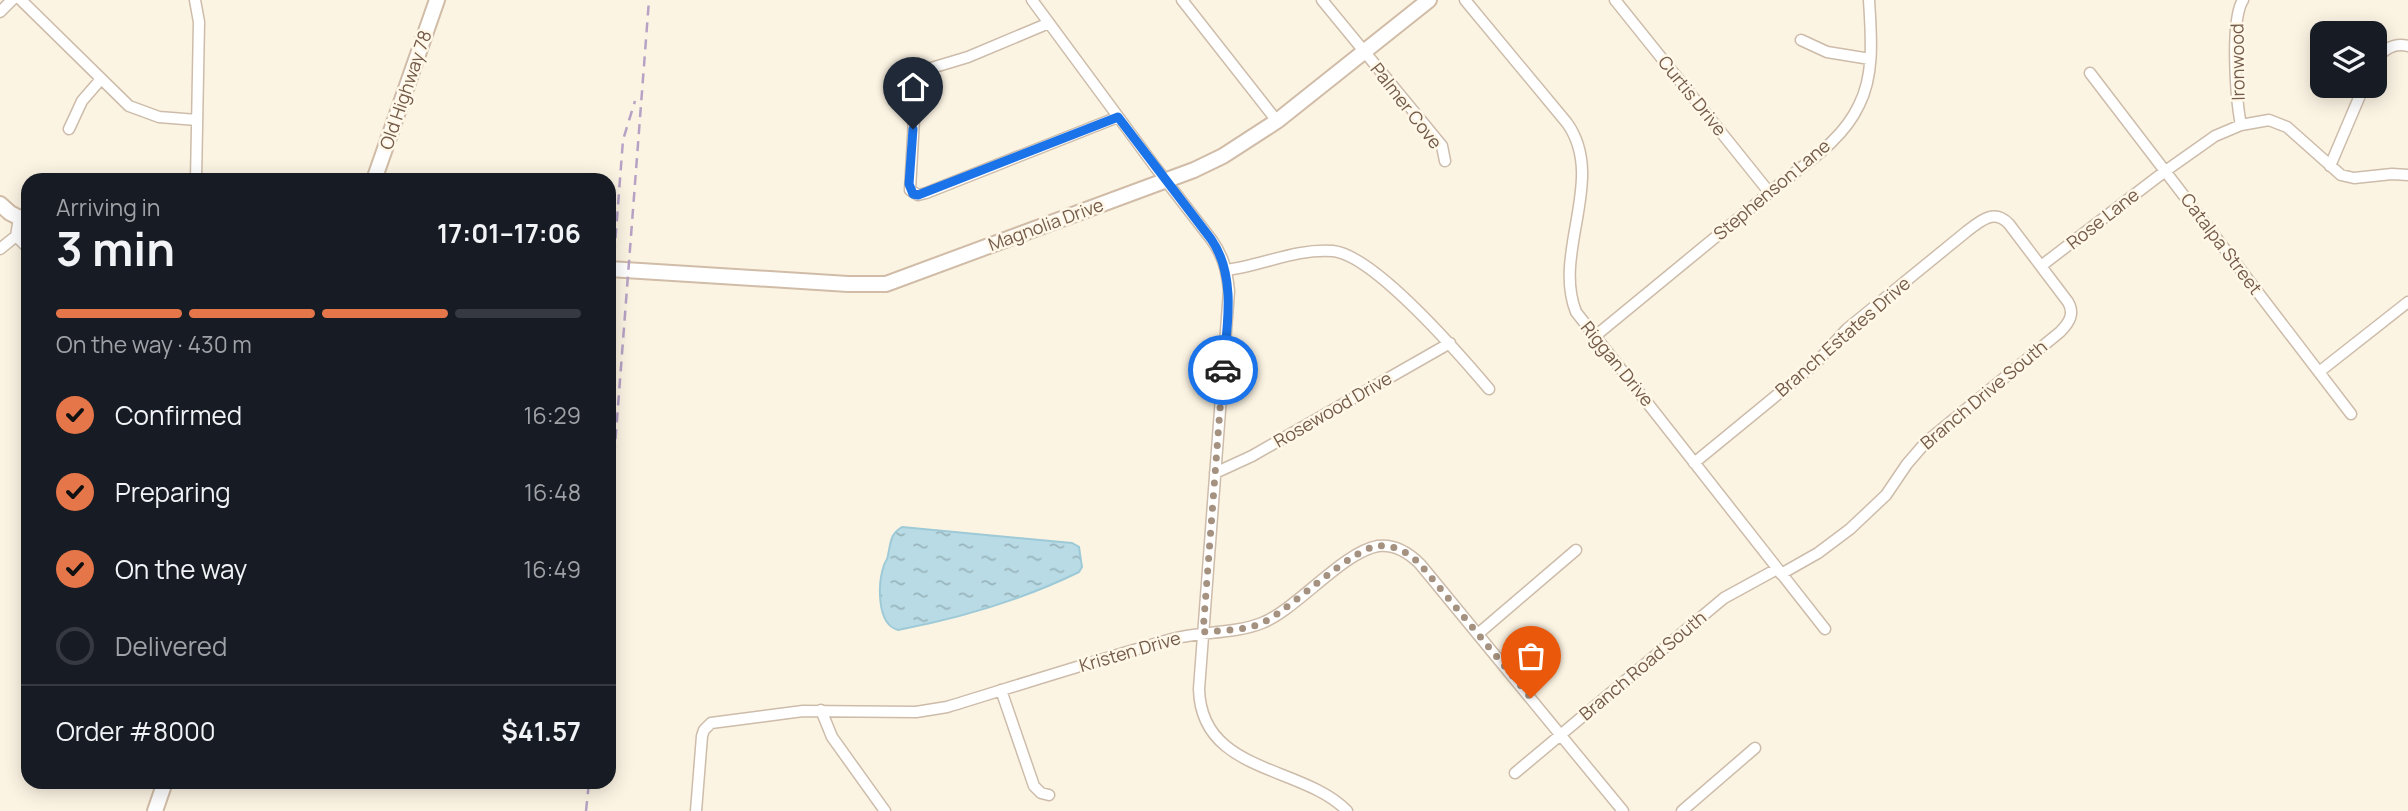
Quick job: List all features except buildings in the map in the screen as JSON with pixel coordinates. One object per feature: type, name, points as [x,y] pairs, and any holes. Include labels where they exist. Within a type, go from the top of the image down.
[{"type":"street","points":[[0,12],[12,0]]},
{"type":"street","points":[[21,0],[130,106],[159,117],[197,120]]},
{"type":"street","points":[[195,0],[199,22],[196,173]]},
{"type":"street","name":"Old Highway 78","points":[[376,173],[437,0]]},
{"type":"street","points":[[1032,0],[1219,250],[1226,270],[1229,291],[1199,689],[1200,707],[1208,725],[1221,741],[1244,760],[1329,796],[1347,811]]},
{"type":"street","points":[[1182,0],[1277,121]]},
{"type":"street","name":"Palmer Cove","points":[[1322,0],[1443,146],[1445,161]]},
{"type":"street","name":"Magnolia Drive","points":[[616,269],[886,284],[1217,160],[1277,121],[1429,0]]},
{"type":"street","name":"Riggan Drive","points":[[1465,0],[1567,123],[1577,139],[1582,165],[1570,266],[1570,292],[1576,312],[1825,629]]},
{"type":"street","name":"Curtis Drive","points":[[1615,0],[1769,192]]},
{"type":"street","name":"Stephenson Lane","points":[[1594,337],[1817,155],[1851,120],[1865,93],[1870,59],[1869,0]]},
{"type":"street","name":"Ironwood","points":[[2241,125],[2236,40],[2237,18],[2243,0]]},
{"type":"street","points":[[1049,23],[968,57],[928,69],[918,76],[909,184],[913,194],[918,195],[1118,117]]},
{"type":"street","points":[[1801,40],[1827,52],[1870,59]]},
{"type":"street","points":[[2387,49],[2402,44],[2408,46]]},
{"type":"street","name":"Catalpa Street","points":[[2091,74],[2351,414]]},
{"type":"street","points":[[69,129],[82,101],[101,79]]},
{"type":"street","points":[[2330,166],[2359,98]]},
{"type":"street","points":[[2241,125],[2269,120],[2287,127],[2340,175],[2354,178],[2408,175]]},
{"type":"street","name":"Rose Lane","points":[[2041,266],[2215,136],[2241,125]]},
{"type":"street","points":[[0,204],[21,219]]},
{"type":"street","name":"Branch Estates Drive","points":[[1694,463],[1816,363],[1847,329],[1983,219],[1996,216],[2004,219],[2041,266]]},
{"type":"street","points":[[0,249],[16,236],[21,225]]},
{"type":"street","points":[[16,236],[21,241]]},
{"type":"street","points":[[1226,270],[1318,251],[1355,258],[1450,342],[1489,389]]},
{"type":"street","name":"Branch Drive South","points":[[1779,572],[1818,553],[1850,529],[1886,495],[1926,442],[2064,328],[2069,321],[2071,307],[2041,266]]},
{"type":"street","points":[[2319,372],[2408,302]]},
{"type":"street","name":"Rosewood Drive","points":[[1215,473],[1252,456],[1450,342]]},
{"type":"street","name":"Kristen Drive","points":[[696,811],[702,736],[708,725],[724,720],[821,710],[930,711],[1175,638],[1236,629],[1265,621],[1350,559],[1380,546],[1400,549],[1414,558],[1479,633],[1623,811]]},
{"type":"street","points":[[1479,633],[1576,550]]},
{"type":"street","name":"Branch Road South","points":[[1515,773],[1724,598],[1779,572]]},
{"type":"street","points":[[1001,691],[1034,786],[1041,793],[1049,795]]},
{"type":"street","points":[[821,710],[832,737],[885,811]]},
{"type":"street","points":[[1682,811],[1755,748]]},
{"type":"street","points":[[155,811],[163,789]]},
{"type":"water","points":[[902,527],[1072,543],[1079,547],[1082,567],[1079,572],[1013,599],[967,614],[898,630],[891,626],[882,612],[880,592],[882,573],[892,539]]},
{"type":"railway","points":[[616,432],[649,0]]},
{"type":"railway","points":[[616,232],[623,140],[635,101]]},
{"type":"railway","points":[[586,811],[588,789]]},
{"type":"way so far","points":[[1223,370],[1203,632],[1259,624],[1284,609],[1350,559],[1375,547],[1393,547],[1408,553],[1420,564],[1531,698]]},
{"type":"route","points":[[913,129],[909,184],[913,194],[918,195],[1118,117],[1219,250],[1229,291],[1223,370]]}]
